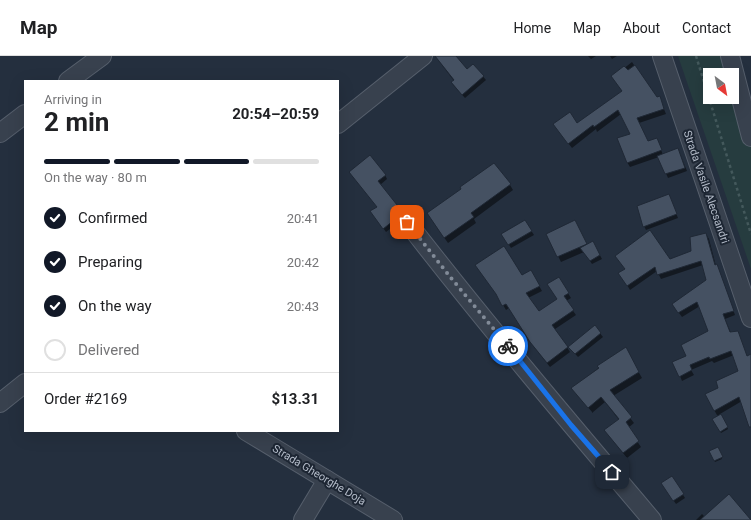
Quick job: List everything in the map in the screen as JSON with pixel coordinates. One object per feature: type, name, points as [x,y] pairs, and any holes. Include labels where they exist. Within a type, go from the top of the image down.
[{"type":"street","points":[[69,80],[102,56]]},
{"type":"street","points":[[339,123],[424,56]]},
{"type":"street","name":"Strada Vasile Alecsandri","points":[[662,56],[751,318]]},
{"type":"street","points":[[730,56],[751,137]]},
{"type":"street","points":[[0,132],[24,115]]},
{"type":"street","points":[[407,222],[571,425],[652,520]]},
{"type":"street","points":[[0,403],[24,384]]},
{"type":"street","name":"Strada Gheorghe Doja","points":[[248,432],[393,520]]},
{"type":"street","points":[[303,520],[327,480]]},
{"type":"path","points":[[696,56],[751,234]]},
{"type":"green space","points":[[678,56],[726,56],[729,68],[703,68],[703,104],[739,104],[751,148],[751,269]]},
{"type":"building","points":[[435,56],[456,56],[467,69],[473,64],[484,76],[462,95],[451,82],[454,80]]},
{"type":"building","points":[[635,65],[657,97],[660,96],[664,109],[637,118],[648,141],[657,138],[662,150],[627,163],[617,138],[630,134],[618,110],[594,127],[593,125],[568,144],[553,124],[570,112],[577,123],[622,91],[611,76],[624,66],[628,70]]},
{"type":"building","points":[[678,148],[685,168],[665,174],[657,156]]},
{"type":"building","points":[[370,155],[386,175],[378,181],[401,210],[391,218],[393,221],[383,229],[370,211],[377,207],[349,172]]},
{"type":"building","points":[[494,163],[511,184],[471,213],[474,217],[444,238],[427,213]]},
{"type":"building","points":[[669,194],[677,214],[643,227],[637,206]]},
{"type":"building","points":[[525,220],[532,231],[508,245],[501,234]]},
{"type":"building","points":[[575,220],[587,244],[557,257],[546,234]]},
{"type":"building","points":[[650,230],[670,259],[691,251],[690,237],[706,233],[715,265],[717,264],[734,311],[723,314],[730,332],[738,331],[747,356],[751,354],[751,427],[749,427],[739,397],[714,411],[705,394],[718,388],[716,381],[738,371],[731,351],[710,359],[709,357],[690,365],[692,370],[679,377],[672,362],[686,356],[681,345],[708,331],[697,302],[678,313],[672,304],[706,280],[701,261],[657,275],[655,267],[627,286],[618,273],[625,269],[615,256]]},
{"type":"building","points":[[593,241],[600,255],[590,261],[580,248]]},
{"type":"building","points":[[504,246],[522,275],[531,270],[540,286],[526,293],[539,311],[557,299],[547,284],[559,277],[569,293],[564,296],[574,310],[552,325],[568,347],[547,363],[530,342],[506,304],[502,306],[496,294],[475,265]]},
{"type":"building","points":[[595,325],[601,333],[575,354],[568,347]]},
{"type":"building","points":[[626,347],[639,372],[610,390],[632,417],[626,422],[639,441],[623,453],[604,430],[619,419],[601,397],[588,408],[571,388],[599,368],[597,366]]},
{"type":"building","points":[[721,414],[728,427],[720,432],[712,419]]},
{"type":"building","points":[[718,447],[723,457],[714,461],[709,451]]},
{"type":"building","points":[[672,476],[684,494],[673,501],[661,483]]},
{"type":"building","points":[[729,494],[751,520],[700,520]]},
{"type":"way so far","points":[[407,222],[451,278],[508,346]]},
{"type":"route","points":[[508,346],[571,425],[612,472]]}]
